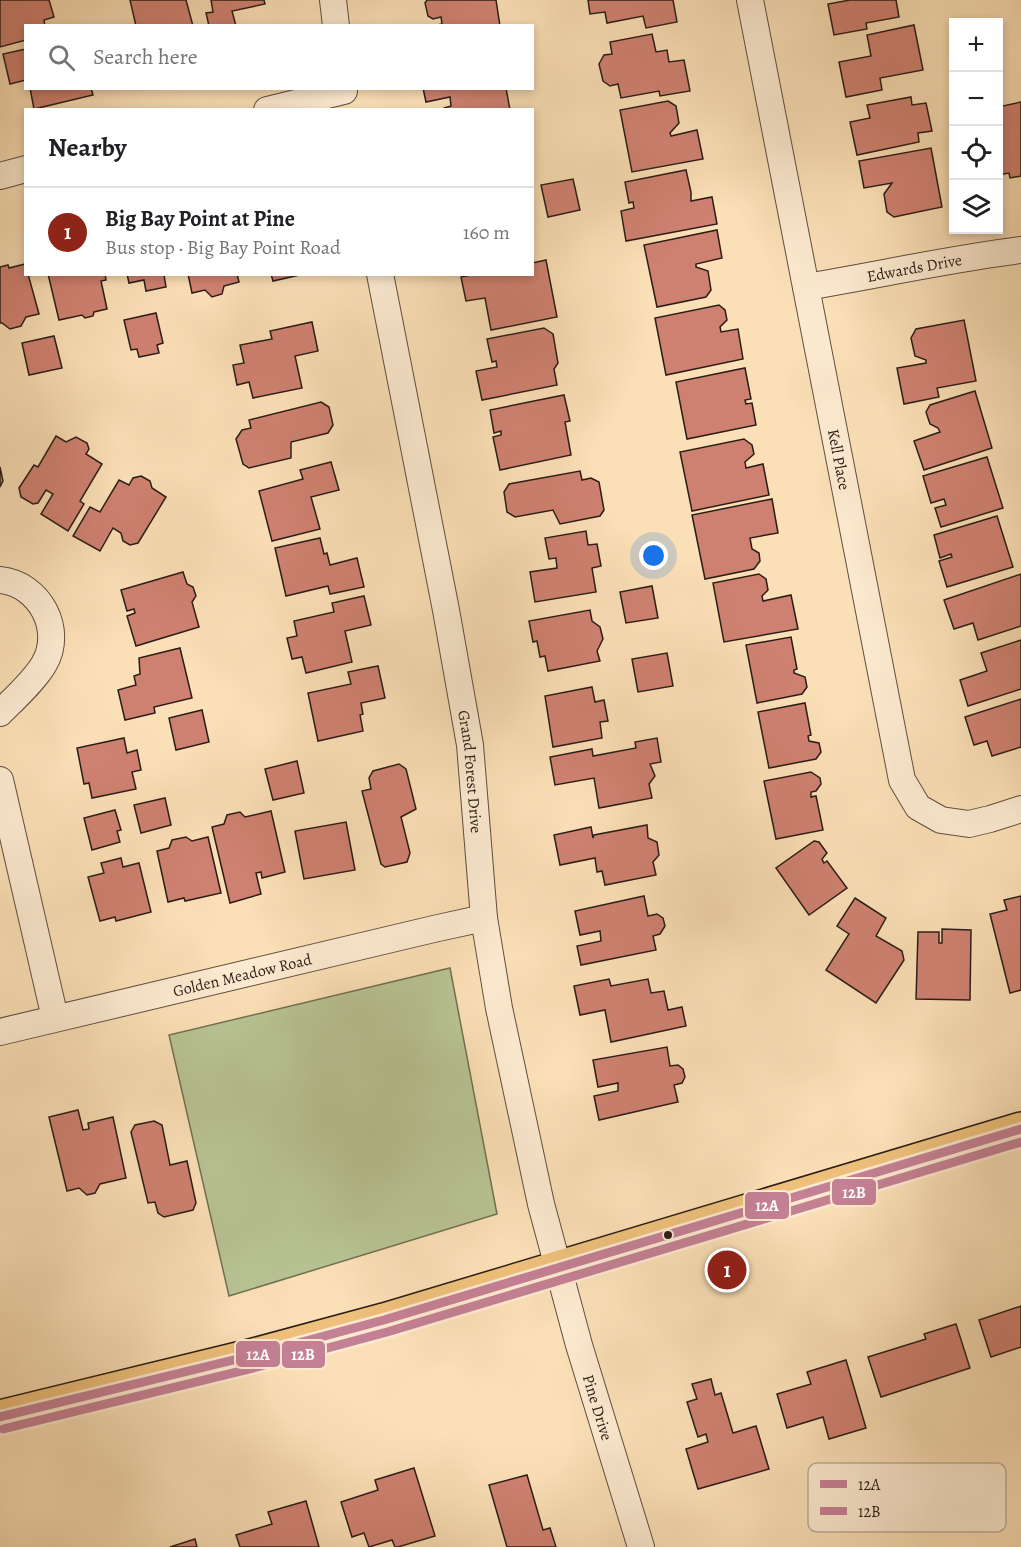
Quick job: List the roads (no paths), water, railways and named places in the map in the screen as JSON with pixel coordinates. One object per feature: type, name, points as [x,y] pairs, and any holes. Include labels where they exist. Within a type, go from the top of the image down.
[{"type":"main road","points":[[0,1417],[254,1355],[384,1320],[1021,1129]]},
{"type":"street","points":[[333,0],[336,24]]},
{"type":"street","name":"Kell Place","points":[[750,0],[902,780],[918,807],[941,820],[969,824],[1021,809]]},
{"type":"street","points":[[278,108],[345,96]]},
{"type":"street","points":[[0,176],[24,170]]},
{"type":"street","name":"Edwards Drive","points":[[806,286],[1021,250]]},
{"type":"street","name":"Grand Forest Drive","points":[[380,276],[470,745],[484,918],[499,1008],[538,1193],[558,1268]]},
{"type":"street","points":[[0,580],[17,586],[38,599],[50,625],[51,645],[44,664],[0,713]]},
{"type":"street","points":[[0,780],[55,1018]]},
{"type":"street","name":"Golden Meadow Road","points":[[0,1032],[484,918]]},
{"type":"street","name":"Pine Drive","points":[[558,1268],[579,1345],[641,1547]]},
{"type":"place","name":"Big Bay Point at Pine","points":[[727,1270]]}]
